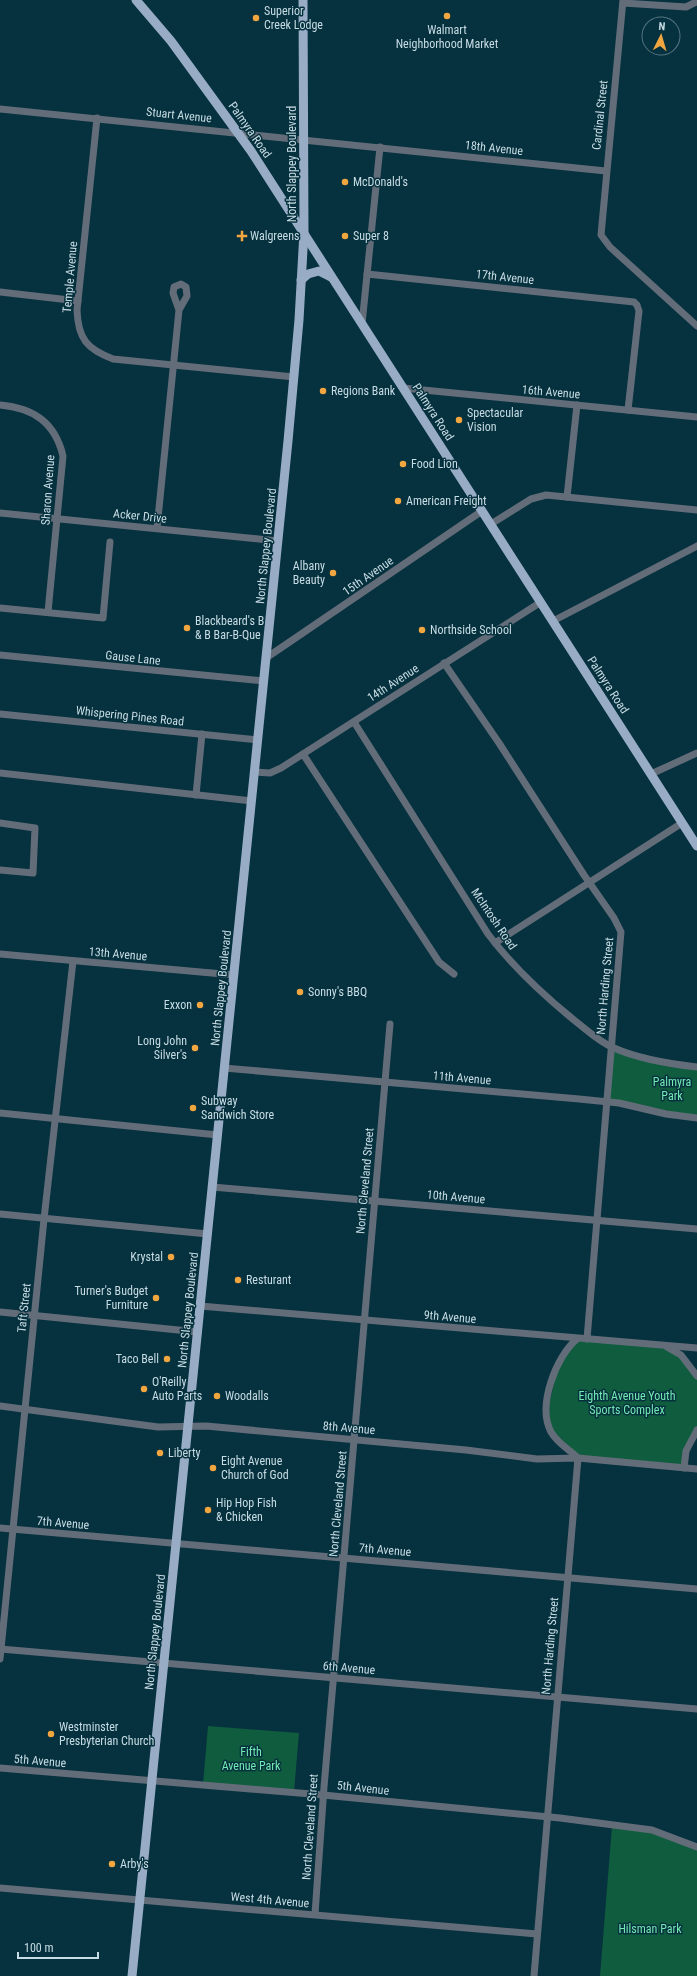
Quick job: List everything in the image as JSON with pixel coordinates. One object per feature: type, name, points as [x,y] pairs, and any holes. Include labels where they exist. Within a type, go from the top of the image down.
[{"type":"main road","name":"Palmyra Road","points":[[136,0],[171,41],[238,132],[304,232],[332,278],[697,846]]},
{"type":"main road","name":"North Slappey Boulevard","points":[[132,1976],[294,377],[304,232],[303,0]]},
{"type":"main road","points":[[301,280],[308,274],[319,271],[332,278]]},
{"type":"street","points":[[623,1],[686,8],[696,2]]},
{"type":"street","name":"Cardinal Street","points":[[623,1],[600,232],[604,241],[610,247],[697,326]]},
{"type":"street","name":"Stuart Avenue","points":[[0,108],[380,147]]},
{"type":"street","name":"Temple Avenue","points":[[97,118],[78,301],[79,330],[89,347],[113,359],[294,377]]},
{"type":"street","points":[[362,324],[380,147]]},
{"type":"street","name":"18th Avenue","points":[[380,147],[606,171]]},
{"type":"street","name":"17th Avenue","points":[[367,274],[634,302],[638,307],[628,410]]},
{"type":"street","points":[[0,292],[78,301]]},
{"type":"street","points":[[157,528],[179,310]]},
{"type":"street","name":"16th Avenue","points":[[403,388],[697,417]]},
{"type":"street","name":"Sharon Avenue","points":[[0,405],[22,409],[35,414],[49,426],[58,440],[63,456],[48,612]]},
{"type":"street","points":[[568,497],[577,405]]},
{"type":"street","points":[[491,524],[531,498],[546,495],[697,510]]},
{"type":"street","name":"15th Avenue","points":[[266,658],[482,511]]},
{"type":"street","name":"Acker Drive","points":[[0,513],[278,541]]},
{"type":"street","points":[[0,608],[103,618],[110,542]]},
{"type":"street","points":[[553,621],[697,546]]},
{"type":"street","name":"14th Avenue","points":[[254,772],[275,772],[541,602]]},
{"type":"street","name":"Gause Lane","points":[[0,655],[264,681]]},
{"type":"street","name":"North Harding Street","points":[[444,663],[499,743],[614,918],[621,932],[587,1339]]},
{"type":"street","name":"Whispering Pines Road","points":[[0,714],[258,740]]},
{"type":"street","name":"McIntosh Road","points":[[354,722],[495,943],[511,964],[541,992],[599,1040],[611,1047],[636,1056],[697,1066]]},
{"type":"street","points":[[196,795],[202,734]]},
{"type":"street","points":[[651,774],[697,753]]},
{"type":"street","points":[[303,754],[439,962],[454,974]]},
{"type":"street","points":[[0,773],[252,801]]},
{"type":"street","points":[[0,823],[35,828],[33,873],[0,870]]},
{"type":"street","points":[[495,943],[682,823]]},
{"type":"street","name":"13th Avenue","points":[[0,954],[234,975]]},
{"type":"street","name":"Taft Street","points":[[0,1659],[44,1219],[73,961]]},
{"type":"street","name":"North Cleveland Street","points":[[315,1914],[323,1795],[390,1024]]},
{"type":"street","name":"11th Avenue","points":[[224,1068],[608,1102],[675,1116],[697,1118]]},
{"type":"street","points":[[0,1113],[218,1135]]},
{"type":"street","name":"10th Avenue","points":[[212,1187],[697,1229]]},
{"type":"street","points":[[0,1214],[208,1234]]},
{"type":"street","name":"9th Avenue","points":[[200,1306],[697,1348]]},
{"type":"street","points":[[0,1312],[35,1317],[198,1332]]},
{"type":"street","points":[[577,1339],[570,1344],[557,1366],[548,1394],[546,1413],[550,1431],[556,1440],[578,1458]]},
{"type":"street","points":[[665,1346],[681,1355],[697,1376]]},
{"type":"street","name":"8th Avenue","points":[[0,1406],[175,1428],[188,1425],[466,1450],[537,1459],[578,1458],[697,1469]]},
{"type":"street","points":[[684,1468],[686,1451],[697,1430]]},
{"type":"street","name":"North Harding Street","points":[[534,1976],[578,1458]]},
{"type":"street","name":"7th Avenue","points":[[0,1528],[697,1589]]},
{"type":"street","name":"6th Avenue","points":[[0,1649],[697,1709]]},
{"type":"street","name":"5th Avenue","points":[[0,1768],[323,1795],[547,1816],[652,1830],[697,1847]]},
{"type":"street","name":"West 4th Avenue","points":[[0,1888],[537,1934]]},
{"type":"green space","name":"Palmyra Park","points":[[612,1048],[697,1068],[697,1117],[609,1101]]},
{"type":"green space","name":"Eighth Avenue Youth Sports Complex","points":[[578,1339],[665,1346],[680,1356],[697,1378],[697,1429],[684,1467],[578,1458],[556,1440],[547,1414],[558,1366]]},
{"type":"green space","name":"Fifth Avenue Park","points":[[208,1726],[299,1733],[294,1792],[203,1785]]},
{"type":"green space","name":"Hilsman Park","points":[[612,1826],[652,1831],[697,1848],[697,1976],[600,1976]]},
{"type":"place","name":"Walmart Neighborhood Market","points":[[447,16]]},
{"type":"place","name":"Superior Creek Lodge","points":[[256,18]]},
{"type":"place","name":"McDonald's","points":[[345,182]]},
{"type":"place","name":"Walgreens","points":[[242,236]]},
{"type":"place","name":"Super 8","points":[[345,236]]},
{"type":"place","name":"Regions Bank","points":[[323,391]]},
{"type":"place","name":"Spectacular Vision","points":[[459,420]]},
{"type":"place","name":"Food Lion","points":[[403,464]]},
{"type":"place","name":"American Freight","points":[[398,501]]},
{"type":"place","name":"Albany Beauty","points":[[333,573]]},
{"type":"place","name":"Blackbeard's B & B Bar-B-Que","points":[[187,628]]},
{"type":"place","name":"Northside School","points":[[422,630]]},
{"type":"place","name":"Sonny's BBQ","points":[[300,992]]},
{"type":"place","name":"Exxon","points":[[200,1005]]},
{"type":"place","name":"Long John Silver's","points":[[195,1048]]},
{"type":"place","name":"Subway Sandwich Store","points":[[193,1108]]},
{"type":"place","name":"Krystal","points":[[171,1257]]},
{"type":"place","name":"Resturant","points":[[238,1280]]},
{"type":"place","name":"Turner's Budget Furniture","points":[[156,1298]]},
{"type":"place","name":"Taco Bell","points":[[167,1359]]},
{"type":"place","name":"O'Reilly Auto Parts","points":[[144,1389]]},
{"type":"place","name":"Woodalls","points":[[217,1396]]},
{"type":"place","name":"Liberty","points":[[160,1453]]},
{"type":"place","name":"Eight Avenue Church of God","points":[[213,1468]]},
{"type":"place","name":"Hip Hop Fish & Chicken","points":[[208,1510]]},
{"type":"place","name":"Westminster Presbyterian Church","points":[[51,1734]]},
{"type":"place","name":"Arby's","points":[[112,1864]]}]
